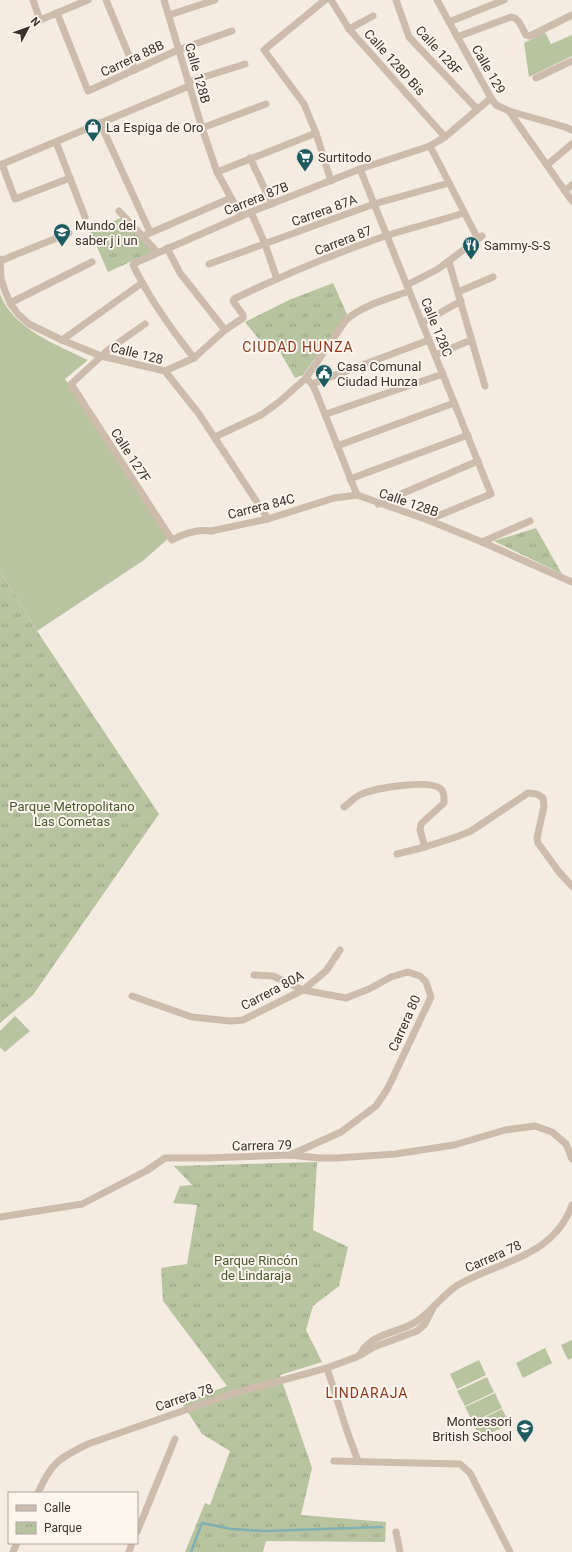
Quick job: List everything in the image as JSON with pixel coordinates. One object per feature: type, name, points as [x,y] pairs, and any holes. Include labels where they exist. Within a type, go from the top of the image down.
[{"type":"street","points":[[33,0],[40,20],[88,0]]},
{"type":"street","points":[[106,0],[135,70]]},
{"type":"street","name":"Calle 128B","points":[[164,0],[188,84],[217,172],[241,216]]},
{"type":"street","points":[[169,15],[215,0]]},
{"type":"street","points":[[325,0],[264,50],[304,104],[316,133],[331,181]]},
{"type":"street","name":"Calle 128D Bis","points":[[331,0],[349,29],[445,137]]},
{"type":"street","name":"Calle 128F","points":[[396,0],[409,37],[477,109]]},
{"type":"street","name":"Calle 129","points":[[437,0],[491,98],[496,105],[509,111],[572,201]]},
{"type":"street","points":[[449,22],[504,0]]},
{"type":"street","name":"Carrera 88B","points":[[57,13],[88,92],[178,50],[232,31]]},
{"type":"street","points":[[457,37],[512,16],[517,20],[526,35],[530,36],[572,15]]},
{"type":"street","points":[[349,29],[374,16]]},
{"type":"street","points":[[536,78],[572,61]]},
{"type":"street","points":[[70,178],[15,199],[1,165],[188,84],[245,64]]},
{"type":"street","name":"Carrera 87B","points":[[142,283],[134,264],[157,252],[251,212],[360,169],[430,146],[445,137],[491,98]]},
{"type":"street","points":[[202,128],[266,104]]},
{"type":"street","points":[[509,111],[572,130]]},
{"type":"street","points":[[100,123],[150,232]]},
{"type":"street","points":[[217,172],[316,133]]},
{"type":"street","points":[[56,142],[85,217]]},
{"type":"street","points":[[547,165],[572,144]]},
{"type":"street","points":[[215,436],[271,409],[306,378],[346,320],[351,316],[408,288],[449,262],[480,238],[464,213],[430,146]]},
{"type":"street","points":[[250,158],[272,204]]},
{"type":"street","name":"Calle 128C","points":[[360,169],[491,494],[428,520]]},
{"type":"street","name":"Carrera 87A","points":[[209,264],[374,204],[449,183]]},
{"type":"street","points":[[565,191],[572,185]]},
{"type":"street","points":[[143,236],[231,198]]},
{"type":"street","points":[[119,211],[157,252]]},
{"type":"street","points":[[251,212],[265,244],[277,279]]},
{"type":"street","name":"Carrera 87","points":[[225,330],[243,318],[243,315],[233,301],[234,299],[277,279],[387,236],[464,213]]},
{"type":"street","points":[[0,260],[69,233]]},
{"type":"street","points":[[165,371],[194,358],[225,330],[180,273],[167,248]]},
{"type":"street","name":"Calle 128","points":[[0,260],[1,278],[10,303],[18,314],[29,324],[62,340],[101,356],[165,371],[215,436],[268,519]]},
{"type":"street","points":[[10,303],[92,262]]},
{"type":"street","points":[[449,262],[484,386]]},
{"type":"street","points":[[458,292],[493,277]]},
{"type":"street","points":[[62,340],[142,283],[179,339],[194,358]]},
{"type":"street","points":[[422,323],[460,301]]},
{"type":"street","points":[[101,356],[145,324]]},
{"type":"street","points":[[312,384],[429,340]]},
{"type":"street","points":[[435,355],[471,340]]},
{"type":"street","name":"Calle 127F","points":[[101,356],[71,384],[172,540]]},
{"type":"street","points":[[326,414],[443,374]]},
{"type":"street","points":[[306,378],[312,384],[326,414],[357,495]]},
{"type":"street","points":[[338,446],[454,403]]},
{"type":"street","points":[[350,479],[468,435]]},
{"type":"street","points":[[378,504],[478,462]]},
{"type":"street","name":"Calle 128B","points":[[357,495],[378,504],[428,520],[572,582]]},
{"type":"street","name":"Carrera 84C","points":[[172,540],[182,535],[204,530],[211,531],[268,519],[334,498],[357,495]]},
{"type":"street","points":[[482,542],[530,521]]},
{"type":"street","points":[[344,807],[361,794],[403,784],[434,785],[441,788],[444,795],[444,803],[421,824],[420,830],[425,847]]},
{"type":"street","points":[[397,854],[425,847],[471,831],[528,793],[537,794],[543,798],[544,806],[537,840],[559,872],[572,886]]},
{"type":"street","name":"Carrera 80A","points":[[132,996],[192,1016],[230,1021],[243,1020],[303,990],[326,971],[340,950]]},
{"type":"street","name":"Carrera 80","points":[[254,975],[272,976],[303,990],[346,998],[369,989],[391,977],[408,972],[420,976],[426,982],[431,997],[388,1088],[376,1106],[341,1132],[290,1155]]},
{"type":"street","name":"Carrera 79","points":[[0,1217],[82,1204],[146,1170],[165,1158],[290,1155],[325,1158],[395,1154],[454,1145],[505,1130],[535,1126],[552,1132],[566,1144],[572,1159]]},
{"type":"street","name":"Carrera 78","points":[[359,1356],[371,1341],[417,1321],[445,1295],[459,1285],[519,1259],[535,1250],[551,1238],[560,1228],[568,1217],[572,1205]]},
{"type":"street","name":"Carrera 78","points":[[38,1492],[44,1479],[55,1463],[66,1455],[88,1444],[231,1394],[327,1368],[359,1356],[374,1347],[417,1331],[421,1328],[434,1306]]},
{"type":"street","points":[[417,1321],[421,1328]]},
{"type":"street","points":[[327,1368],[358,1461]]},
{"type":"street","points":[[138,1530],[175,1439]]},
{"type":"street","points":[[334,1461],[460,1464],[470,1473],[510,1552]]},
{"type":"street","points":[[396,1532],[400,1552]]},
{"type":"green space","points":[[545,32],[551,44],[572,35],[572,56],[529,77],[524,43]]},
{"type":"green space","points":[[123,217],[154,251],[108,272],[90,231]]},
{"type":"green space","points":[[333,283],[347,314],[303,375],[295,378],[275,343],[266,348],[245,322],[289,300]]},
{"type":"green space","points":[[0,294],[6,306],[25,326],[50,342],[88,360],[65,379],[171,536],[144,560],[37,631],[0,571]]},
{"type":"green space","points":[[536,528],[562,574],[494,541]]},
{"type":"green space","name":"Parque Metropolitano Las Cometas","points":[[0,571],[37,631],[159,814],[33,995],[0,1023]]},
{"type":"green space","points":[[15,1016],[30,1031],[5,1052],[0,1047],[0,1031]]},
{"type":"green space","name":"Parque Rincón de Lindaraja","points":[[317,1162],[313,1230],[348,1247],[339,1286],[313,1306],[306,1330],[322,1362],[280,1375],[312,1468],[301,1515],[386,1522],[385,1542],[266,1541],[263,1552],[185,1552],[205,1503],[210,1505],[230,1451],[202,1434],[182,1403],[227,1386],[163,1301],[161,1268],[187,1264],[197,1205],[173,1203],[180,1186],[192,1185],[174,1166]]},
{"type":"green space","points":[[572,1340],[572,1358],[568,1360],[561,1345]]},
{"type":"green space","points":[[545,1348],[552,1363],[523,1378],[516,1363]]},
{"type":"green space","points":[[479,1360],[486,1375],[457,1389],[450,1374]]},
{"type":"green space","points":[[487,1377],[494,1392],[465,1406],[457,1391]]},
{"type":"green space","points":[[495,1393],[502,1408],[473,1422],[465,1407]]},
{"type":"green space","points":[[502,1409],[510,1424],[480,1438],[473,1423]]},
{"type":"waterway","points":[[191,1552],[202,1523],[231,1529],[265,1531],[382,1527]]},
{"type":"place","name":"La Espiga de Oro","points":[[93,142]]},
{"type":"place","name":"Surtitodo","points":[[305,172]]},
{"type":"place","name":"Mundo del saber j i un","points":[[62,247]]},
{"type":"place","name":"Sammy-S-S","points":[[471,260]]},
{"type":"place","name":"Casa Comunal Ciudad Hunza","points":[[324,388]]},
{"type":"place","name":"Montessori British School","points":[[525,1443]]},
{"type":"district","name":"CIUDAD HUNZA","points":[[298,347]]},
{"type":"district","name":"LINDARAJA","points":[[367,1393]]}]
